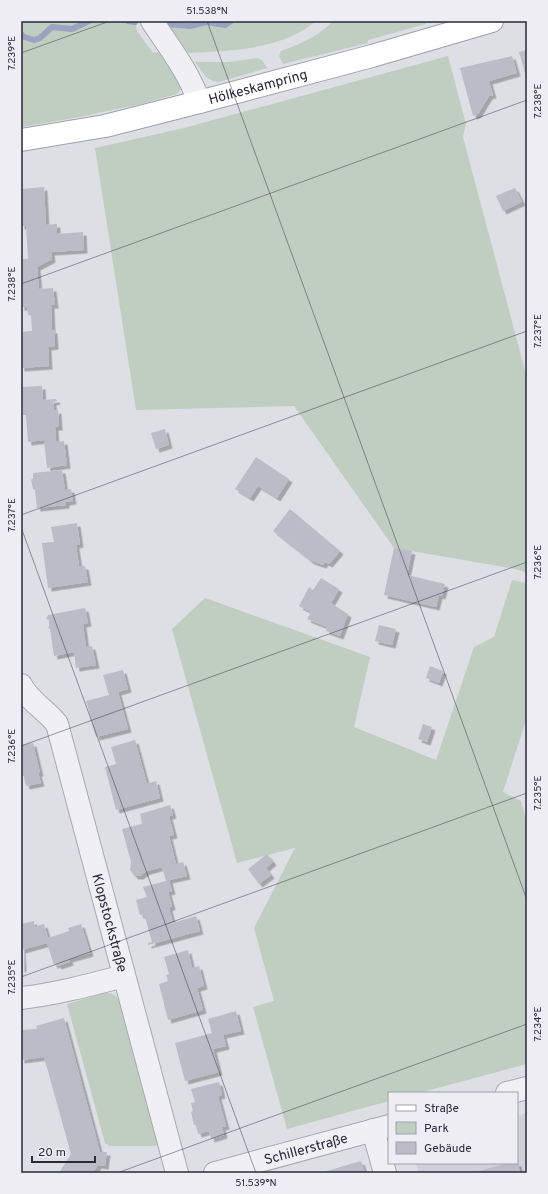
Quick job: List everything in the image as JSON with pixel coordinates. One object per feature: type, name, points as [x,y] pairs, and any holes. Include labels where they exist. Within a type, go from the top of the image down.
[{"type":"main road","name":"Hölkeskampring","points":[[21,140],[105,126],[372,56],[492,21]]},
{"type":"street","points":[[152,21],[187,74],[194,87],[199,102]]},
{"type":"street","name":"Klopstockstraße","points":[[24,696],[50,715],[57,724],[177,1173]]},
{"type":"street","points":[[21,998],[42,996],[75,989],[124,976]]},
{"type":"street","points":[[511,1092],[527,1088]]},
{"type":"street","name":"Schillerstraße","points":[[215,1173],[381,1128],[385,1173]]},
{"type":"shaded area","points":[[527,1113],[527,1173],[419,1173],[416,1164],[518,1164],[518,1116]]},
{"type":"green space","points":[[21,21],[135,21],[137,31],[153,53],[158,52],[181,83],[181,89],[177,94],[145,103],[80,117],[21,127]]},
{"type":"green space","points":[[164,21],[316,21],[302,31],[287,38],[255,47],[238,50],[188,53]]},
{"type":"green space","points":[[333,21],[425,21],[426,24],[368,40],[368,43],[283,64],[279,56],[281,51],[322,31]]},
{"type":"green space","points":[[448,56],[466,124],[463,137],[527,378],[527,573],[516,569],[394,548],[294,406],[136,410],[95,148],[184,128]]},
{"type":"green space","points":[[257,58],[262,60],[267,68],[219,82],[213,81],[206,77],[195,62],[228,62]]},
{"type":"green space","points":[[512,580],[527,583],[527,717],[503,792],[521,801],[527,822],[527,1064],[423,1092],[388,1092],[388,1101],[287,1129],[253,1007],[274,1001],[254,928],[295,848],[237,863],[172,629],[205,598],[370,657],[354,727],[436,760],[474,647],[494,637]]},
{"type":"green space","points":[[104,993],[112,994],[118,999],[158,1143],[157,1145],[110,1146],[105,1143],[67,1004]]},
{"type":"building","points":[[527,50],[527,80],[519,52]]},
{"type":"building","points":[[512,56],[517,73],[489,81],[493,95],[489,96],[478,114],[473,116],[460,68]]},
{"type":"building","points":[[44,187],[46,225],[57,224],[57,234],[83,232],[84,250],[51,252],[52,259],[37,267],[39,289],[53,288],[55,305],[51,305],[52,330],[54,330],[55,346],[48,347],[49,366],[21,368],[21,332],[32,331],[31,315],[28,315],[27,307],[21,307],[21,259],[28,259],[26,226],[21,226],[21,189]]},
{"type":"building","points":[[515,188],[522,202],[503,211],[496,196]]},
{"type":"building","points":[[42,386],[43,400],[56,399],[57,401],[53,402],[54,411],[58,410],[59,427],[55,427],[56,442],[64,441],[67,465],[47,468],[44,440],[28,442],[26,415],[23,415],[21,387]]},
{"type":"building","points":[[165,429],[169,445],[156,449],[151,433]]},
{"type":"building","points":[[256,457],[289,479],[277,498],[258,486],[250,498],[235,489]]},
{"type":"building","points":[[62,470],[65,490],[71,489],[73,501],[66,502],[66,505],[37,508],[35,490],[33,489],[31,480],[33,478],[33,473]]},
{"type":"building","points":[[290,509],[340,551],[329,564],[325,562],[323,565],[311,561],[273,531]]},
{"type":"building","points":[[77,523],[80,544],[76,545],[79,566],[85,566],[88,582],[48,588],[42,543],[54,542],[51,527]]},
{"type":"building","points":[[394,548],[412,551],[407,575],[445,584],[442,596],[439,595],[436,607],[384,595]]},
{"type":"building","points":[[321,578],[339,589],[331,603],[348,614],[340,636],[326,631],[327,627],[307,619],[311,612],[299,606],[309,587],[313,590]]},
{"type":"building","points":[[85,608],[88,623],[83,624],[86,647],[92,646],[96,665],[76,668],[74,652],[54,656],[50,629],[48,628],[49,620],[46,619],[48,615]]},
{"type":"building","points":[[379,625],[396,629],[392,645],[375,641]]},
{"type":"building","points":[[430,666],[443,671],[439,683],[426,678]]},
{"type":"building","points":[[123,670],[128,689],[118,692],[128,729],[96,737],[86,701],[109,695],[103,675]]},
{"type":"building","points":[[423,724],[432,727],[427,742],[418,739]]},
{"type":"building","points":[[135,740],[147,784],[156,781],[160,798],[116,810],[105,767],[116,764],[111,747]]},
{"type":"building","points":[[33,743],[41,783],[26,786],[24,776],[21,776],[21,745]]},
{"type":"building","points":[[170,805],[173,815],[169,816],[174,835],[169,836],[176,864],[183,862],[187,876],[169,880],[172,891],[168,892],[172,906],[169,908],[173,923],[196,916],[200,931],[148,945],[148,943],[152,942],[144,914],[140,915],[136,900],[147,897],[143,887],[166,881],[162,867],[147,871],[140,876],[135,876],[132,873],[130,870],[131,862],[122,829],[142,824],[140,814]]},
{"type":"building","points":[[267,854],[273,862],[266,868],[271,875],[259,884],[248,869]]},
{"type":"building","points":[[34,921],[34,927],[44,924],[48,938],[69,931],[68,928],[81,924],[90,953],[69,959],[70,962],[58,966],[57,964],[54,965],[47,943],[22,950],[23,968],[21,969],[21,924]]},
{"type":"building","points":[[188,950],[192,968],[199,966],[204,986],[197,988],[203,1010],[168,1020],[159,984],[168,981],[166,975],[169,974],[164,957]]},
{"type":"building","points":[[236,1011],[241,1031],[223,1035],[226,1046],[213,1049],[219,1072],[185,1081],[175,1043],[212,1033],[208,1019]]},
{"type":"building","points":[[64,1018],[100,1152],[107,1152],[105,1166],[98,1165],[93,1173],[59,1173],[71,1154],[44,1057],[21,1060],[21,1030],[37,1029],[36,1026]]},
{"type":"building","points":[[219,1082],[222,1095],[218,1096],[226,1126],[222,1127],[224,1135],[211,1139],[209,1131],[198,1134],[196,1125],[194,1125],[191,1112],[193,1111],[191,1103],[195,1102],[191,1089]]},
{"type":"building","points":[[361,1161],[365,1173],[320,1173]]},
{"type":"building","points":[[518,1163],[520,1173],[472,1173],[504,1164]]},
{"type":"waterway","points":[[21,34],[24,37],[34,40],[40,38],[52,27],[72,29],[89,21]]},
{"type":"waterway","points":[[128,21],[135,22]]},
{"type":"waterway","points":[[168,24],[190,26],[207,22],[225,25],[231,21]]}]
